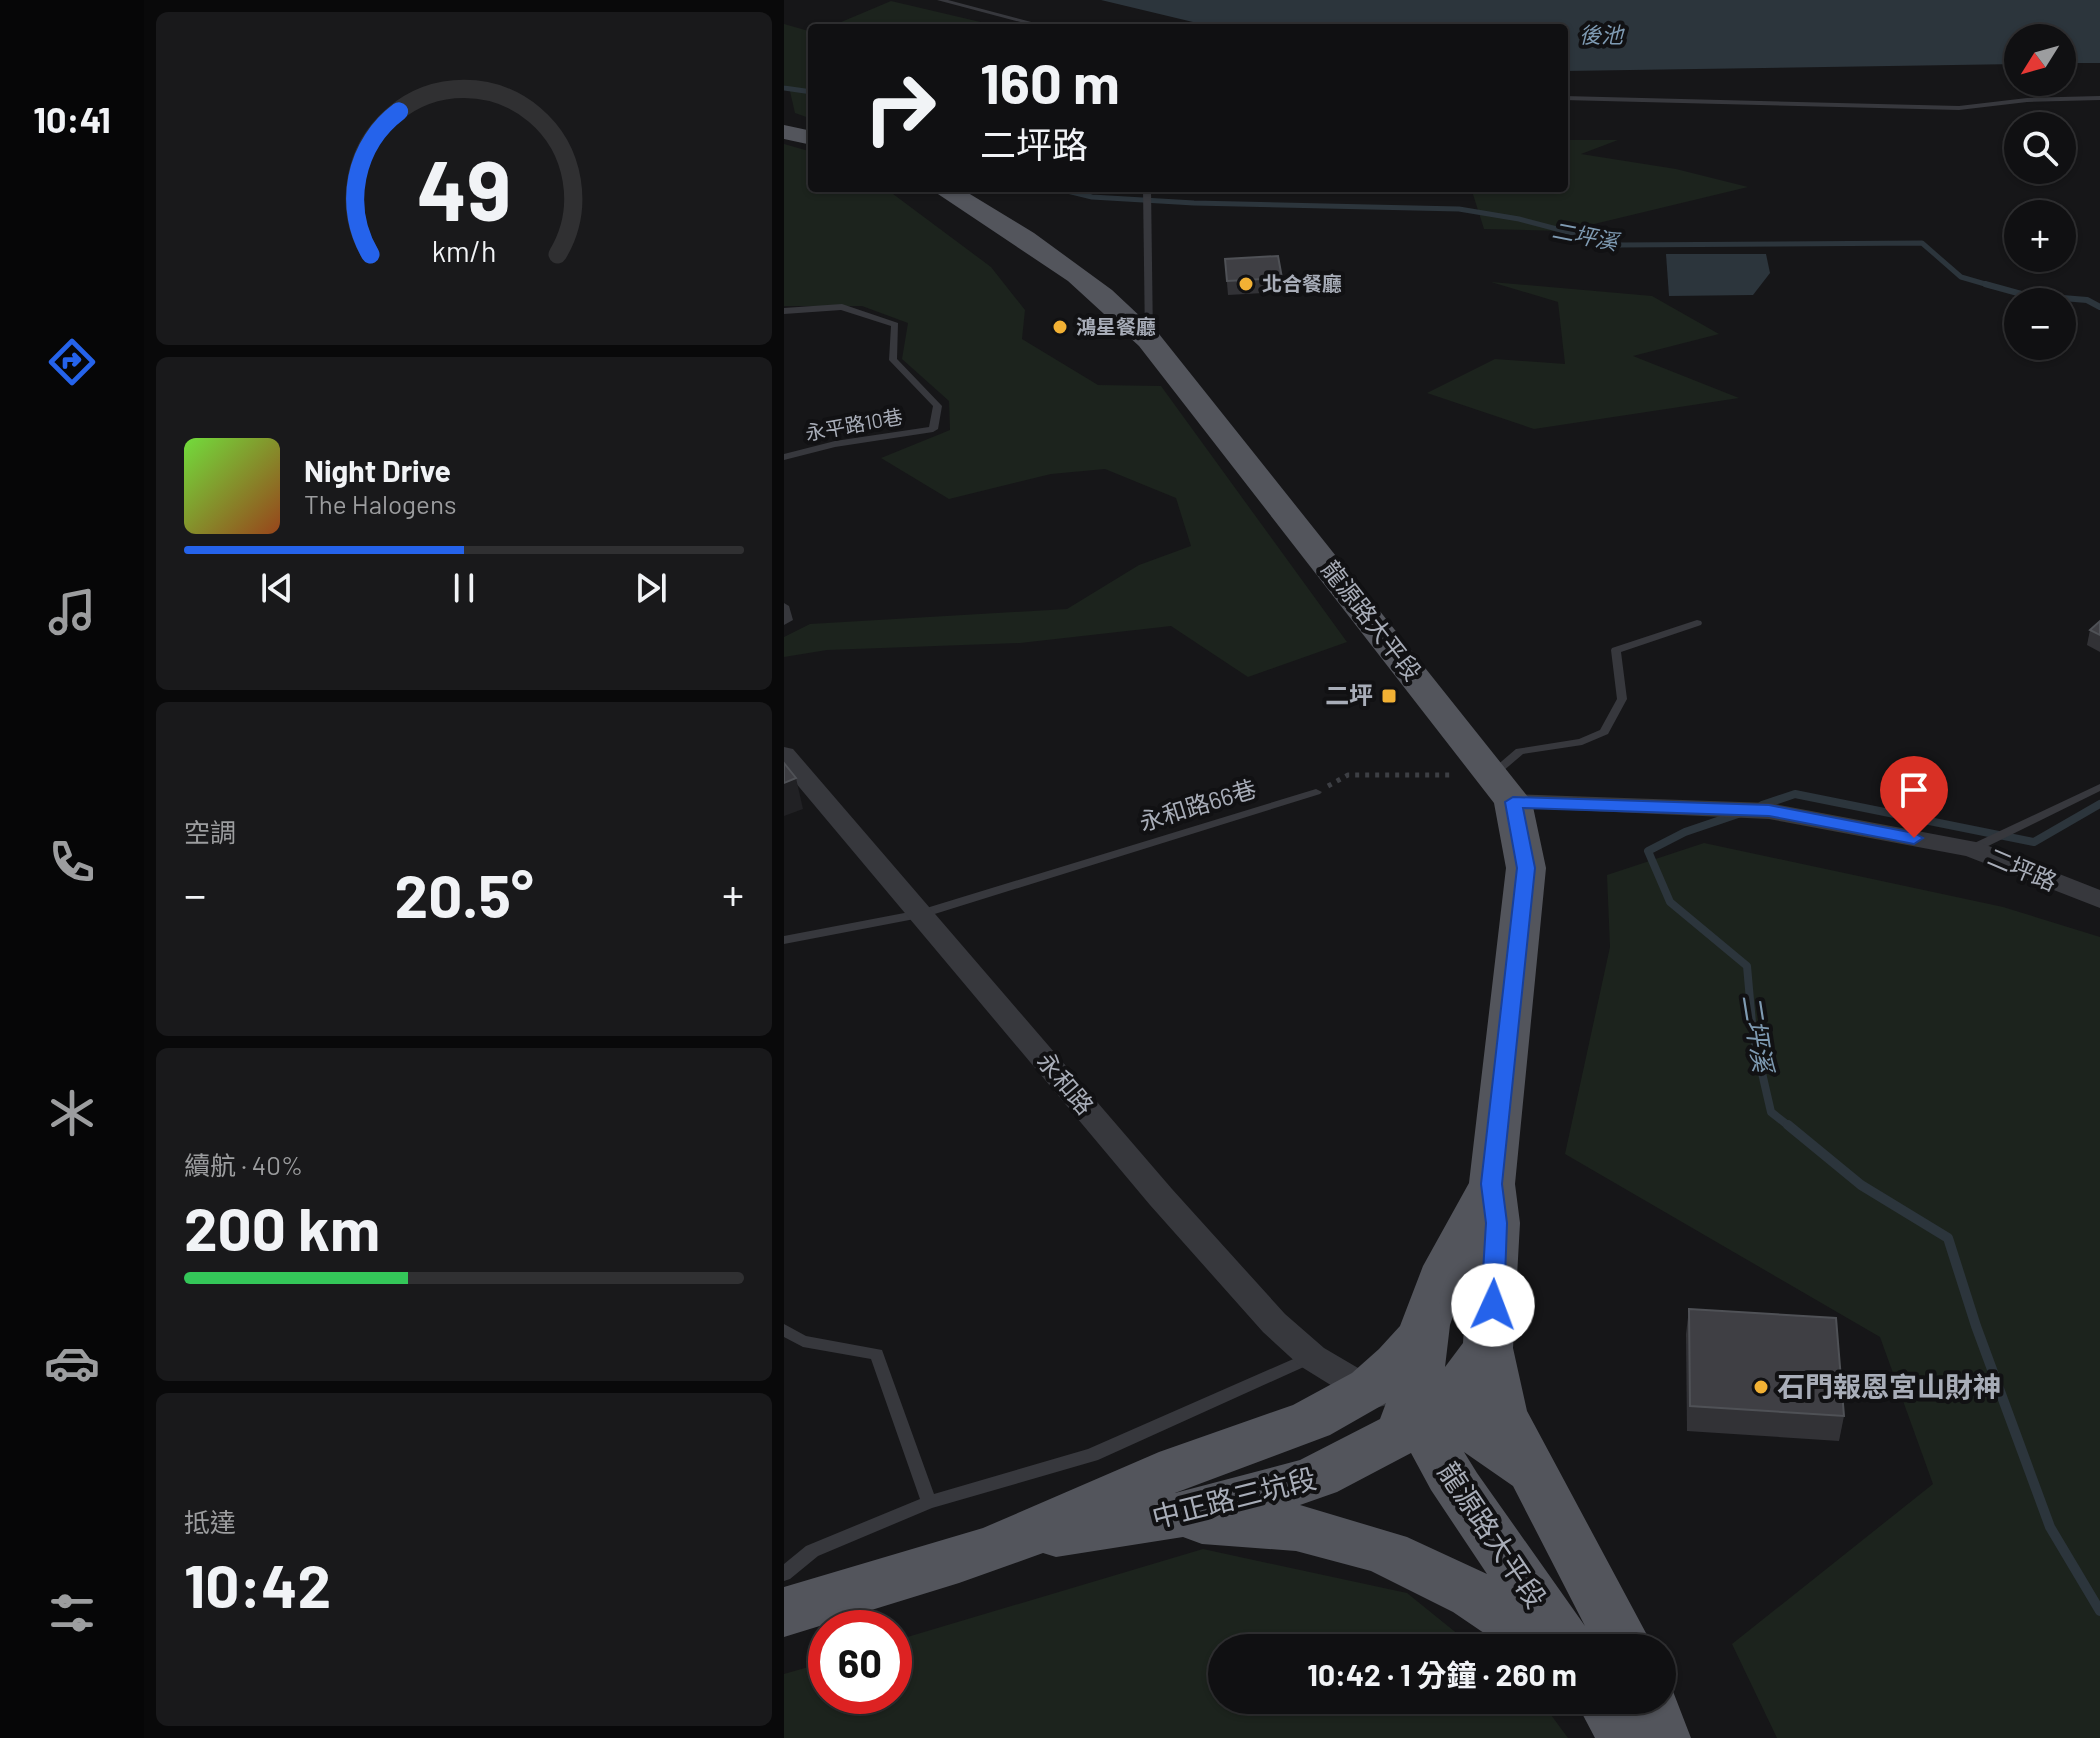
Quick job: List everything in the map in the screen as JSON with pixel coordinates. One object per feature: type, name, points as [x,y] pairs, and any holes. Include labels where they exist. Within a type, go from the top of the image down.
[{"type":"main road","points":[[784,132],[808,137]]},
{"type":"main road","name":"龍源路大平段","points":[[948,192],[1051,256],[1122,312],[1149,340],[1513,802],[1526,868],[1492,1184],[1496,1223],[1488,1348],[1501,1413],[1533,1479],[1618,1634]]},
{"type":"main road","name":"龍源路大平段","points":[[1492,1184],[1451,1254],[1423,1334],[1419,1371],[1423,1417],[1447,1470],[1558,1634]]},
{"type":"main road","name":"中正路三坑段","points":[[784,1612],[1016,1539],[1182,1467],[1330,1414],[1368,1392],[1399,1366],[1423,1334]]},
{"type":"main road","points":[[1423,1417],[1457,1389],[1488,1348]]},
{"type":"main road","name":"中正路三坑段","points":[[1283,1432],[1352,1417],[1423,1417]]},
{"type":"main road","name":"龍源路大平段","points":[[1423,1417],[1467,1427],[1504,1448],[1533,1479]]},
{"type":"main road","name":"中正路三坑段","points":[[1016,1539],[1126,1524],[1286,1490],[1332,1474],[1383,1446],[1423,1417]]},
{"type":"main road","name":"中正路三坑段","points":[[1126,1524],[1217,1520],[1291,1528],[1393,1554],[1474,1594],[1530,1634]]},
{"type":"street","name":"永和路","points":[[784,754],[1161,1197],[1274,1323],[1312,1357],[1368,1392],[1423,1417]]},
{"type":"street","name":"二坪路","points":[[1513,802],[1769,811],[1972,849],[2100,900]]},
{"type":"lane","points":[[940,0],[1035,24]]},
{"type":"lane","points":[[1568,98],[1959,108],[2027,100],[2100,98]]},
{"type":"lane","points":[[1147,192],[1149,340]]},
{"type":"lane","name":"永平路10巷","points":[[784,311],[842,307],[895,325],[893,360],[938,406],[933,429],[835,444],[784,457]]},
{"type":"lane","points":[[784,606],[788,620],[784,622]]},
{"type":"lane","points":[[1492,775],[1520,751],[1582,742],[1604,732],[1622,699],[1616,650],[1697,623]]},
{"type":"lane","points":[[1972,849],[2100,787]]},
{"type":"lane","name":"永和路66巷","points":[[784,940],[921,914],[1316,792]]},
{"type":"lane","points":[[784,1330],[803,1341],[877,1354],[929,1502]]},
{"type":"lane","points":[[784,1574],[812,1551],[929,1502],[1092,1455],[1312,1357]]},
{"type":"path","points":[[1316,792],[1348,775],[1492,775]]},
{"type":"shaded area","points":[[891,1],[989,24],[836,24]]},
{"type":"shaded area","points":[[784,24],[808,31],[808,118],[795,113],[789,87],[784,85]]},
{"type":"shaded area","points":[[1568,140],[1618,140],[1581,154],[1676,169],[1748,187],[1565,231],[1484,229],[1472,192],[1568,192]]},
{"type":"shaded area","points":[[784,144],[808,151],[808,192],[890,192],[991,267],[1025,310],[1022,339],[1098,385],[1161,386],[1347,642],[1248,677],[1171,626],[1020,643],[827,650],[784,657],[784,637],[810,624],[1067,609],[1139,565],[1191,546],[1176,498],[1105,469],[1051,474],[949,499],[881,458],[950,430],[949,401],[902,359],[908,323],[862,306],[784,306]]},
{"type":"shaded area","points":[[1491,282],[1652,296],[1719,334],[1633,356],[1739,398],[1534,429],[1427,393],[1495,359],[1565,364],[1558,302]]},
{"type":"shaded area","points":[[1704,843],[2003,907],[2100,937],[2100,1738],[1777,1738],[1732,1644],[1933,1484],[1880,1337],[1565,1154],[1610,947],[1607,875]]},
{"type":"shaded area","points":[[1203,1549],[1407,1593],[1458,1634],[1208,1634],[1208,1714],[1550,1714],[1568,1738],[784,1738],[784,1674],[808,1667],[808,1714],[912,1714],[912,1636]]},
{"type":"water","name":"後池","points":[[1101,0],[2100,0],[2100,63],[2076,63],[2076,24],[2004,24],[2004,64],[1568,71],[1568,24],[1201,24]]},
{"type":"water","points":[[1666,254],[1766,254],[1770,273],[1753,295],[1669,296]]},
{"type":"building","points":[[1278,256],[1282,278],[1227,281],[1225,259]]},
{"type":"building","points":[[2100,621],[2100,635],[2090,630]]},
{"type":"building","points":[[784,763],[796,778],[784,783]]},
{"type":"building","name":"石門報恩宮山財神","points":[[1689,1309],[1836,1318],[1844,1416],[1690,1406]]},
{"type":"waterway","name":"二坪溪","points":[[784,88],[808,91]]},
{"type":"waterway","name":"二坪溪","points":[[1071,192],[1092,197],[1194,203],[1459,209],[1519,219],[1618,245],[1922,243],[1961,277],[1987,285]]},
{"type":"waterway","name":"二坪溪","points":[[1987,285],[2025,295],[2087,300],[2100,307]]},
{"type":"waterway","name":"二坪溪","points":[[1987,285],[1992,286]]},
{"type":"waterway","name":"二坪溪","points":[[1762,805],[1795,794],[2034,842],[2100,804]]},
{"type":"waterway","name":"二坪溪","points":[[1738,814],[1685,832],[1648,851],[1670,902],[1747,966],[1753,1034],[1771,1112],[1790,1127]]},
{"type":"waterway","name":"二坪溪","points":[[1788,1125],[1861,1185],[1948,1238],[1976,1326],[2050,1527],[2100,1611]]},
{"type":"place","name":"北合餐廳","points":[[1246,284]]},
{"type":"place","name":"鴻星餐廳","points":[[1060,327]]},
{"type":"place","name":"二坪","points":[[1389,696]]},
{"type":"place","name":"石門報恩宮山財神","points":[[1761,1387]]},
{"type":"route","points":[[1493,1305],[1496,1223],[1492,1184],[1526,868],[1513,802],[1769,811],[1914,838]]}]
